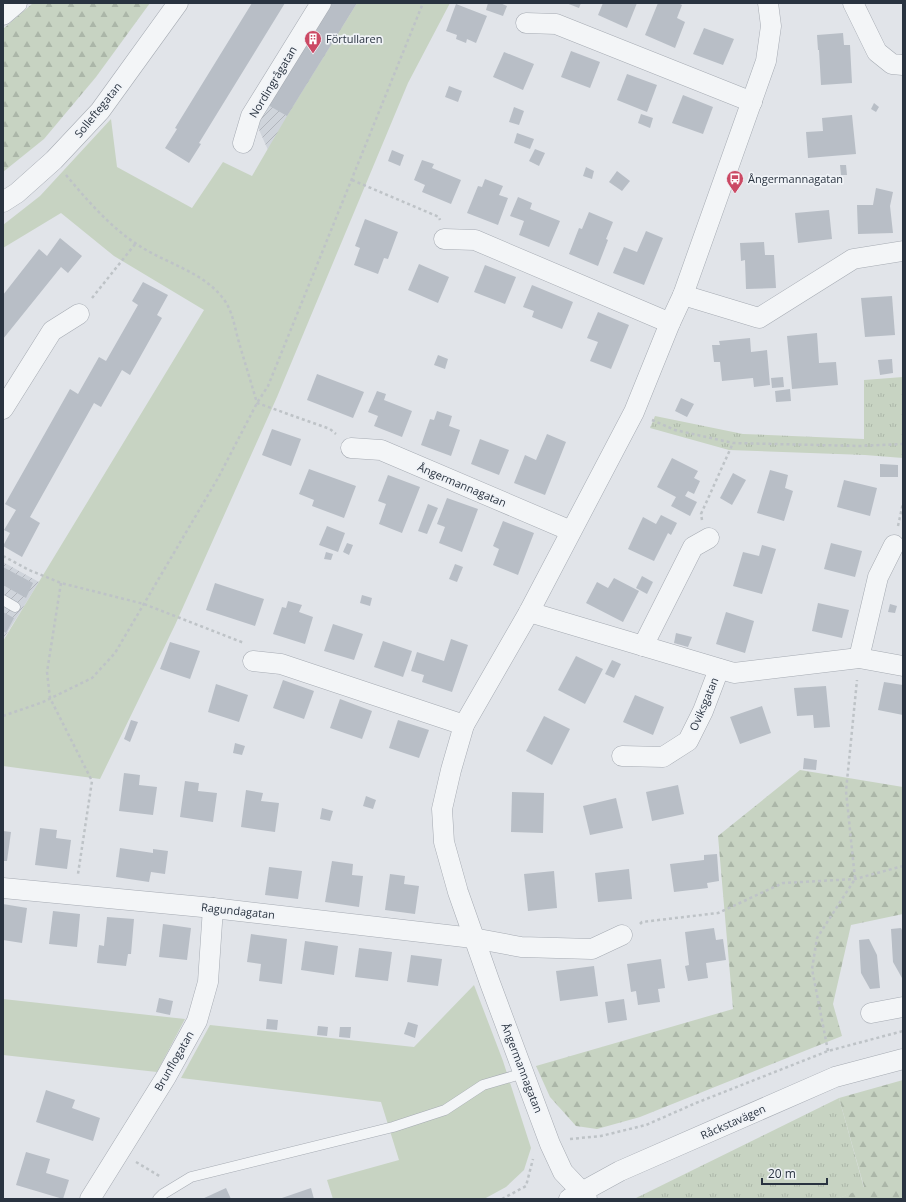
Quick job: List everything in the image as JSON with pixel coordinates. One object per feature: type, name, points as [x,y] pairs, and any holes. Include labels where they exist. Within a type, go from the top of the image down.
[{"type":"street","points":[[3,15],[17,3]]},
{"type":"street","name":"Solleftegatan","points":[[3,202],[17,194],[54,160],[100,111],[178,3]]},
{"type":"street","name":"Nordingrågatan","points":[[243,143],[251,116],[321,3]]},
{"type":"street","name":"Ångermannagatan","points":[[580,1197],[563,1172],[550,1144],[473,938],[444,842],[442,809],[464,725],[530,612],[570,532],[634,412],[683,295],[766,61],[771,26],[768,3]]},
{"type":"street","points":[[853,3],[877,52],[892,64],[903,65]]},
{"type":"street","points":[[526,23],[556,24],[752,102]]},
{"type":"street","points":[[444,238],[474,240],[670,323]]},
{"type":"street","points":[[683,295],[758,318],[853,259],[903,251]]},
{"type":"street","points":[[3,409],[52,331],[79,314]]},
{"type":"street","name":"Ångermannagatan","points":[[351,448],[381,450],[570,532]]},
{"type":"street","points":[[643,646],[693,546],[709,538]]},
{"type":"street","points":[[859,658],[878,577],[894,545]]},
{"type":"street","name":"Oviksgatan","points":[[530,612],[734,673],[859,658],[903,666]]},
{"type":"street","points":[[253,661],[281,664],[464,725]]},
{"type":"street","name":"Oviksgatan","points":[[622,756],[663,757],[688,741],[703,711],[718,669]]},
{"type":"street","name":"Ragundagatan","points":[[3,888],[213,908],[473,938]]},
{"type":"street","name":"Brunflogatan","points":[[90,1199],[166,1077],[197,1021],[208,982],[213,908]]},
{"type":"street","points":[[473,938],[521,947],[592,949],[622,935]]},
{"type":"street","points":[[870,1013],[903,1007]]},
{"type":"street","name":"Råckstavägen","points":[[580,1197],[620,1171],[835,1077],[903,1059]]},
{"type":"lane","points":[[3,600],[16,607]]},
{"type":"lane","points":[[158,1199],[163,1194],[191,1177],[393,1127],[446,1110],[483,1085],[524,1073]]},
{"type":"path","points":[[3,716],[50,698],[92,678],[115,653],[144,604],[218,478],[257,403],[268,386],[423,3]]},
{"type":"path","points":[[54,160],[81,192],[118,230],[136,243],[206,282],[223,298],[232,315],[257,403]]},
{"type":"path","points":[[352,180],[439,217],[444,238]]},
{"type":"path","points":[[79,314],[136,243]]},
{"type":"path","points":[[257,403],[330,429],[351,448]]},
{"type":"path","points":[[634,412],[675,430],[733,443],[859,446],[903,444]]},
{"type":"path","points":[[709,538],[701,514],[733,443]]},
{"type":"path","points":[[3,556],[29,570],[61,583],[144,604],[244,642],[253,661]]},
{"type":"path","points":[[61,583],[47,672],[50,698],[92,781],[75,894]]},
{"type":"path","points":[[828,1051],[812,969],[817,938],[854,879],[846,791],[859,658]]},
{"type":"path","points":[[622,935],[642,922],[718,913],[783,883],[854,879],[903,866]]},
{"type":"path","points":[[502,1199],[526,1186],[534,1156],[550,1144],[572,1139],[600,1136],[646,1125],[696,1103],[828,1051],[903,1031]]},
{"type":"path","points":[[119,1152],[176,1186]]},
{"type":"shaded area","name":"Förtullaren","points":[[332,3],[357,3],[268,150],[256,123]]},
{"type":"shaded area","points":[[3,562],[39,582],[4,638],[3,638]]},
{"type":"green space","points":[[33,3],[150,3],[96,77],[44,139],[3,172],[3,29]]},
{"type":"green space","points":[[357,3],[450,3],[408,83],[277,397],[175,625],[100,779],[3,766],[3,641],[204,310],[114,256],[61,213],[3,248],[3,225],[40,196],[111,119],[117,167],[192,208],[223,162],[252,176],[287,116]]},
{"type":"green space","points":[[903,377],[903,458],[865,455],[729,450],[650,428],[655,416],[743,434],[864,439],[864,380]]},
{"type":"green space","points":[[800,770],[903,787],[903,914],[851,925],[833,1004],[842,1036],[640,1117],[597,1129],[576,1126],[550,1097],[536,1066],[733,1009],[718,836]]},
{"type":"green space","points":[[474,985],[503,1061],[531,1148],[524,1170],[506,1187],[484,1199],[333,1199],[327,1180],[399,1160],[381,1102],[181,1078],[210,1025],[414,1047]]},
{"type":"green space","points":[[3,999],[185,1019],[157,1072],[3,1055]]},
{"type":"green space","points":[[903,1080],[903,1199],[837,1199],[864,1187],[839,1098]]},
{"type":"green space","points":[[839,1098],[864,1188],[837,1199],[634,1199]]},
{"type":"building","points":[[252,3],[285,3],[199,143],[201,144],[189,163],[165,148],[177,129],[175,128]]},
{"type":"building","name":"Förtullaren","points":[[332,3],[357,3],[287,116],[268,105]]},
{"type":"building","points":[[488,3],[500,3],[507,6],[503,16],[486,10]]},
{"type":"building","points":[[566,3],[581,3],[579,8]]},
{"type":"building","points":[[603,3],[637,3],[627,28],[598,15]]},
{"type":"building","points":[[658,3],[678,3],[682,5],[677,18],[685,22],[675,48],[645,35]]},
{"type":"building","points":[[456,4],[487,16],[476,43],[467,39],[466,43],[456,39],[457,35],[446,31]]},
{"type":"building","points":[[704,28],[734,39],[723,65],[693,54]]},
{"type":"building","points":[[843,33],[844,45],[850,45],[852,83],[821,85],[817,35]]},
{"type":"building","points":[[571,51],[600,62],[590,88],[561,77]]},
{"type":"building","points":[[504,52],[534,64],[523,90],[493,77]]},
{"type":"building","points":[[627,74],[657,85],[647,112],[617,100]]},
{"type":"building","points":[[449,86],[462,91],[458,102],[445,97]]},
{"type":"building","points":[[683,95],[713,107],[703,134],[672,123]]},
{"type":"building","points":[[874,103],[879,107],[876,112],[871,109]]},
{"type":"building","points":[[514,107],[524,111],[519,125],[509,122]]},
{"type":"building","points":[[641,114],[653,118],[650,128],[638,123]]},
{"type":"building","points":[[852,115],[856,154],[808,158],[806,132],[823,131],[822,118]]},
{"type":"building","points":[[517,133],[534,139],[530,149],[514,143]]},
{"type":"building","points":[[535,149],[545,153],[539,166],[529,161]]},
{"type":"building","points":[[392,150],[404,155],[400,166],[388,161]]},
{"type":"building","points":[[422,160],[434,164],[432,168],[461,180],[451,204],[422,192],[425,185],[414,180]]},
{"type":"building","points":[[840,165],[846,165],[847,175],[841,175]]},
{"type":"building","points":[[586,167],[594,171],[592,179],[583,176]]},
{"type":"building","points":[[617,171],[630,181],[622,191],[609,182]]},
{"type":"building","points":[[485,179],[503,186],[499,195],[508,198],[498,225],[467,213],[478,186],[482,187]]},
{"type":"building","points":[[876,188],[893,192],[890,206],[893,233],[858,234],[857,205],[873,205]]},
{"type":"building","points":[[518,197],[532,203],[530,209],[560,221],[549,247],[519,235],[524,221],[510,216]]},
{"type":"building","points":[[829,210],[832,239],[798,243],[795,213]]},
{"type":"building","points":[[589,212],[613,222],[598,266],[569,254],[579,228],[582,229]]},
{"type":"building","points":[[365,219],[398,232],[388,259],[384,258],[378,274],[354,265],[360,248],[355,246]]},
{"type":"building","points":[[646,231],[663,238],[644,285],[613,273],[624,247],[637,252]]},
{"type":"building","points":[[60,238],[82,256],[68,273],[61,267],[3,339],[3,295],[39,249],[47,256]]},
{"type":"building","points":[[764,242],[765,255],[774,255],[776,288],[746,289],[745,260],[741,261],[740,243]]},
{"type":"building","points":[[419,264],[449,277],[438,303],[408,290]]},
{"type":"building","points":[[485,265],[516,277],[505,304],[474,292]]},
{"type":"building","points":[[143,282],[168,295],[157,315],[162,318],[130,375],[122,370],[101,407],[94,403],[30,517],[40,523],[22,557],[3,546],[10,533],[4,530],[16,510],[5,504],[70,389],[78,394],[99,357],[106,361],[138,305],[132,301]]},
{"type":"building","points":[[532,285],[573,302],[562,329],[532,317],[534,311],[523,307]]},
{"type":"building","points":[[892,296],[895,335],[865,337],[861,298]]},
{"type":"building","points":[[598,312],[629,325],[611,369],[590,361],[598,342],[587,338]]},
{"type":"building","points":[[817,333],[819,363],[836,362],[838,385],[792,389],[787,336]]},
{"type":"building","points":[[750,338],[751,352],[767,350],[770,385],[754,387],[753,378],[722,381],[720,362],[714,362],[712,345],[720,345],[719,341]]},
{"type":"building","points":[[438,355],[448,359],[445,369],[434,365]]},
{"type":"building","points":[[892,359],[893,373],[880,375],[878,360]]},
{"type":"building","points":[[317,374],[364,392],[353,418],[307,400]]},
{"type":"building","points":[[783,377],[784,387],[772,388],[771,378]]},
{"type":"building","points":[[790,389],[791,401],[776,402],[775,391]]},
{"type":"building","points":[[377,391],[386,394],[384,400],[412,411],[402,437],[374,426],[378,416],[368,412]]},
{"type":"building","points":[[681,398],[694,404],[687,417],[675,411]]},
{"type":"building","points":[[437,411],[452,416],[449,426],[460,430],[451,456],[421,445],[430,419],[434,420]]},
{"type":"building","points":[[272,429],[301,439],[291,466],[262,455]]},
{"type":"building","points":[[547,434],[566,442],[545,495],[514,483],[525,455],[536,460]]},
{"type":"building","points":[[480,439],[509,450],[499,475],[471,464]]},
{"type":"building","points":[[672,458],[698,471],[694,478],[700,481],[694,494],[688,491],[685,496],[697,502],[690,516],[671,506],[676,497],[657,487]]},
{"type":"building","points":[[880,464],[898,465],[898,477],[880,477]]},
{"type":"building","points":[[309,469],[356,486],[344,518],[312,506],[314,500],[299,494]]},
{"type":"building","points":[[770,470],[788,475],[785,488],[793,491],[784,521],[757,513]]},
{"type":"building","points":[[733,473],[746,480],[732,505],[720,498]]},
{"type":"building","points":[[388,475],[420,487],[402,533],[379,524],[386,504],[378,501]]},
{"type":"building","points":[[844,480],[877,488],[870,516],[837,507]]},
{"type":"building","points":[[447,498],[478,509],[462,552],[439,543],[445,527],[437,524]]},
{"type":"building","points":[[428,504],[438,508],[427,534],[418,531]]},
{"type":"building","points":[[661,515],[677,523],[671,535],[668,533],[654,561],[628,549],[643,517],[656,524]]},
{"type":"building","points":[[503,521],[534,533],[518,575],[493,565],[499,549],[493,546]]},
{"type":"building","points":[[327,526],[345,533],[338,552],[319,545]]},
{"type":"building","points":[[347,543],[353,545],[349,555],[343,552]]},
{"type":"building","points":[[831,543],[862,551],[855,577],[824,569]]},
{"type":"building","points":[[762,545],[776,549],[762,594],[733,586],[743,552],[759,556]]},
{"type":"building","points":[[326,552],[333,554],[331,560],[324,559]]},
{"type":"building","points":[[455,564],[463,567],[457,582],[449,579]]},
{"type":"building","points":[[3,567],[33,583],[26,598],[3,585]]},
{"type":"building","points":[[642,576],[653,582],[647,594],[636,588]]},
{"type":"building","points":[[614,578],[639,591],[623,622],[586,603],[597,582],[608,588]]},
{"type":"building","points":[[215,583],[264,599],[255,626],[206,610]]},
{"type":"building","points":[[362,595],[372,598],[370,606],[360,603]]},
{"type":"building","points":[[288,601],[302,605],[299,612],[313,617],[305,644],[273,634],[282,607],[286,608]]},
{"type":"building","points":[[818,603],[849,610],[842,638],[812,631]]},
{"type":"building","points":[[890,604],[897,606],[895,613],[888,612]]},
{"type":"building","points":[[3,612],[14,618],[6,633],[3,631]]},
{"type":"building","points":[[726,612],[754,621],[745,653],[716,644]]},
{"type":"building","points":[[333,624],[363,634],[354,660],[324,651]]},
{"type":"building","points":[[676,633],[692,637],[688,647],[674,643]]},
{"type":"building","points":[[451,639],[468,645],[452,692],[422,682],[424,675],[411,671],[417,652],[444,661]]},
{"type":"building","points":[[383,641],[412,651],[403,677],[374,667]]},
{"type":"building","points":[[170,642],[200,651],[190,679],[160,669]]},
{"type":"building","points":[[576,656],[603,669],[585,704],[558,690]]},
{"type":"building","points":[[612,660],[621,664],[614,678],[605,674]]},
{"type":"building","points":[[283,680],[314,691],[304,719],[273,708]]},
{"type":"building","points":[[884,682],[903,685],[903,715],[878,710]]},
{"type":"building","points":[[216,684],[248,695],[239,722],[208,712]]},
{"type":"building","points":[[826,686],[830,727],[814,728],[813,715],[797,716],[794,688]]},
{"type":"building","points":[[635,695],[664,707],[653,735],[623,722]]},
{"type":"building","points":[[340,699],[372,711],[362,739],[330,728]]},
{"type":"building","points":[[762,706],[771,733],[740,744],[730,717]]},
{"type":"building","points":[[544,716],[570,729],[552,765],[526,751]]},
{"type":"building","points":[[131,720],[138,722],[130,742],[124,739]]},
{"type":"building","points":[[398,720],[429,730],[419,758],[389,748]]},
{"type":"building","points":[[235,743],[245,746],[242,755],[233,753]]},
{"type":"building","points":[[804,758],[817,760],[816,770],[803,769]]},
{"type":"building","points":[[124,773],[140,775],[139,785],[157,787],[153,815],[119,811]]},
{"type":"building","points":[[185,781],[199,783],[198,791],[217,793],[213,822],[180,817]]},
{"type":"building","points":[[678,785],[684,814],[652,821],[646,792]]},
{"type":"building","points":[[246,790],[263,793],[261,801],[279,803],[275,832],[241,827]]},
{"type":"building","points":[[512,792],[544,793],[543,833],[511,832]]},
{"type":"building","points":[[366,796],[376,800],[373,809],[363,806]]},
{"type":"building","points":[[616,798],[623,828],[590,835],[583,806]]},
{"type":"building","points":[[322,808],[333,811],[330,821],[320,819]]},
{"type":"building","points":[[40,828],[57,830],[56,838],[71,840],[67,869],[35,865]]},
{"type":"building","points":[[3,831],[11,832],[7,861],[3,861]]},
{"type":"building","points":[[120,848],[153,853],[153,849],[168,851],[165,874],[151,872],[149,882],[116,877]]},
{"type":"building","points":[[717,854],[719,881],[707,883],[708,888],[674,892],[670,864],[704,860],[704,855]]},
{"type":"building","points":[[332,861],[353,864],[352,875],[363,876],[359,907],[325,902]]},
{"type":"building","points":[[269,867],[302,871],[298,899],[265,895]]},
{"type":"building","points":[[629,869],[632,899],[598,902],[595,873]]},
{"type":"building","points":[[554,871],[557,908],[528,911],[524,874]]},
{"type":"building","points":[[390,874],[405,876],[404,884],[419,886],[415,914],[385,910]]},
{"type":"building","points":[[3,904],[27,908],[22,943],[3,940]]},
{"type":"building","points":[[53,911],[80,914],[77,947],[49,944]]},
{"type":"building","points":[[107,917],[134,919],[131,954],[128,954],[126,966],[97,963],[99,945],[104,946]]},
{"type":"building","points":[[163,924],[191,928],[187,960],[159,957]]},
{"type":"building","points":[[714,928],[716,940],[723,939],[726,960],[706,963],[708,978],[688,981],[685,966],[689,965],[685,932]]},
{"type":"building","points":[[901,928],[903,932],[903,978],[893,962],[891,929]]},
{"type":"building","points":[[251,934],[287,939],[282,984],[259,981],[261,964],[247,962]]},
{"type":"building","points":[[869,939],[877,955],[880,988],[870,989],[861,973],[859,940]]},
{"type":"building","points":[[305,941],[338,946],[334,975],[301,970]]},
{"type":"building","points":[[359,948],[392,952],[388,981],[355,977]]},
{"type":"building","points":[[411,955],[442,959],[438,986],[407,982]]},
{"type":"building","points":[[661,959],[665,988],[658,989],[660,1002],[638,1005],[636,991],[631,992],[627,964]]},
{"type":"building","points":[[594,966],[598,996],[560,1001],[556,971]]},
{"type":"building","points":[[159,998],[173,1001],[170,1015],[156,1012]]},
{"type":"building","points":[[624,999],[627,1020],[608,1023],[605,1002]]},
{"type":"building","points":[[267,1019],[278,1020],[277,1030],[266,1029]]},
{"type":"building","points":[[408,1022],[418,1025],[415,1038],[404,1034]]},
{"type":"building","points":[[318,1026],[328,1027],[327,1036],[317,1035]]},
{"type":"building","points":[[340,1027],[351,1027],[350,1038],[339,1037]]},
{"type":"building","points":[[46,1090],[75,1100],[72,1108],[100,1118],[93,1141],[36,1122]]},
{"type":"building","points":[[26,1152],[50,1159],[46,1173],[69,1180],[63,1199],[16,1185]]},
{"type":"building","points":[[226,1188],[231,1199],[202,1199]]},
{"type":"building","points":[[311,1188],[314,1199],[279,1199]]},
{"type":"place","name":"Förtullaren","points":[[313,54]]},
{"type":"place","name":"Ångermannagatan","points":[[735,194]]}]
